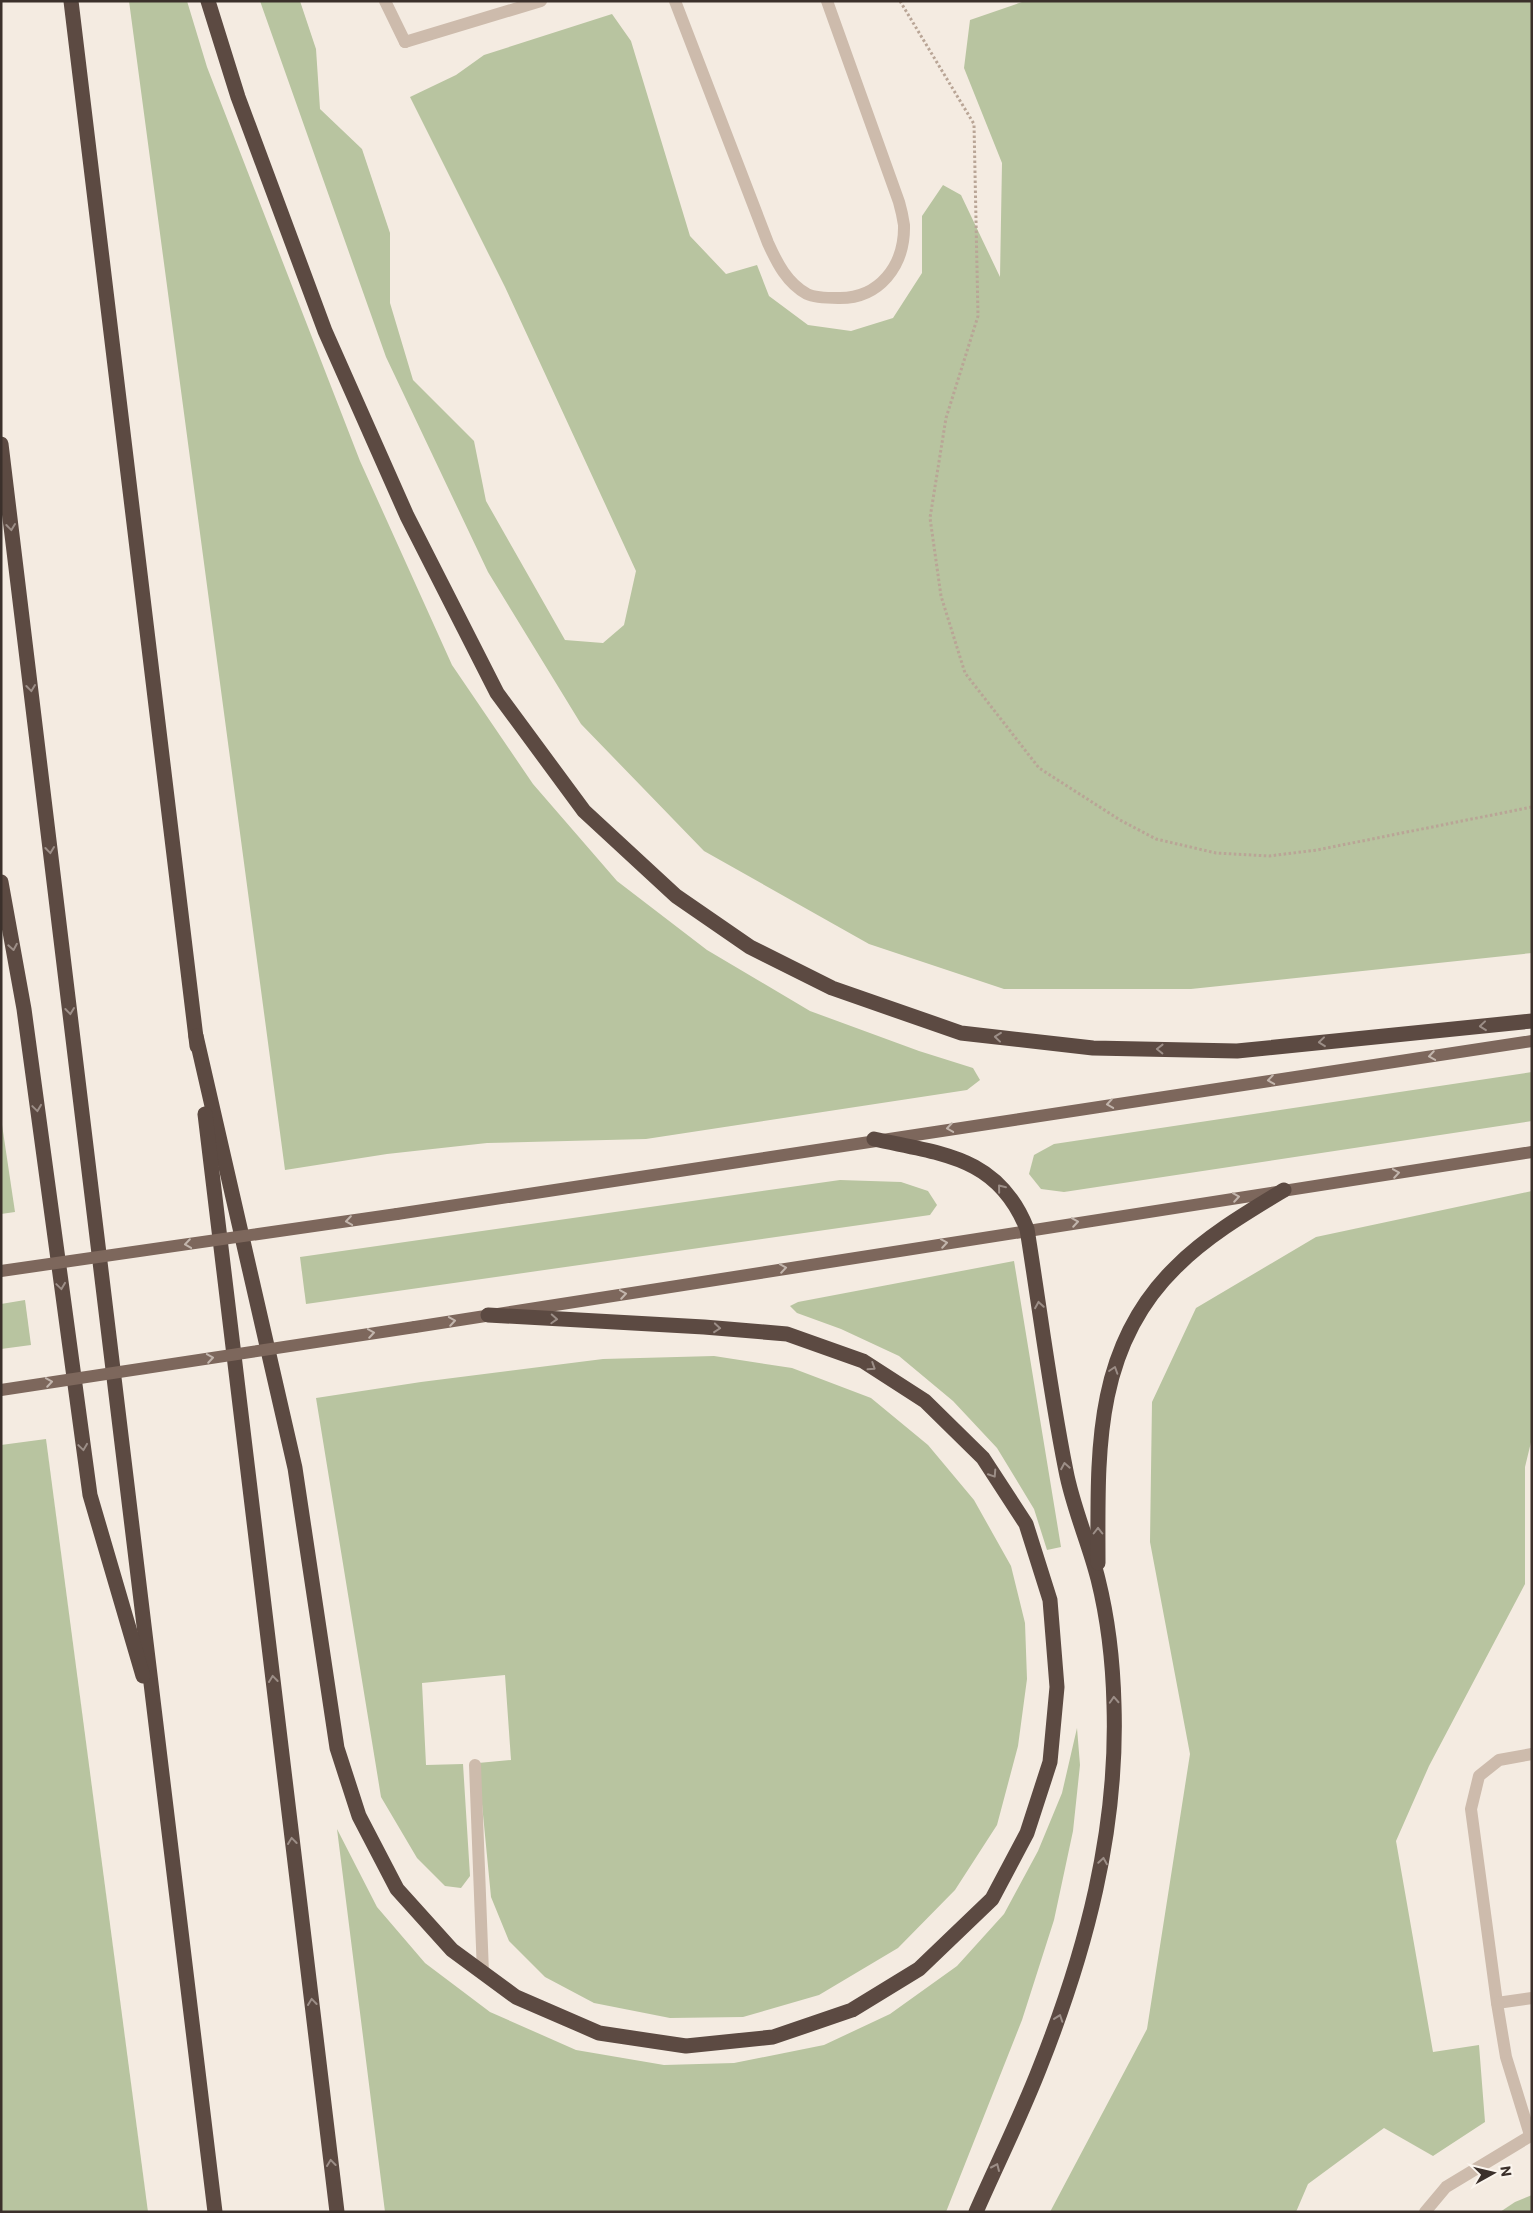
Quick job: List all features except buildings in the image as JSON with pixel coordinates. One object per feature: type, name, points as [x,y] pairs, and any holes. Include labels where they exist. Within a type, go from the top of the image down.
[{"type":"highway","points":[[71,1],[337,2212]]},
{"type":"highway","points":[[208,1],[238,97],[325,331],[407,516],[497,693],[584,811],[676,896],[750,946],[832,988],[961,1033],[1093,1048],[1237,1051],[1532,1021]]},
{"type":"highway","points":[[1,444],[215,2212]]},
{"type":"highway","points":[[1,882],[24,1009],[90,1495],[155,1716]]},
{"type":"highway","points":[[196,1036],[295,1468],[337,1748],[359,1816],[397,1889],[452,1950],[516,1997],[599,2033],[686,2046],[773,2037],[852,2010],[919,1969],[992,1899],[1027,1833],[1050,1762],[1058,1687],[1050,1600],[1026,1524],[983,1458],[925,1401],[863,1361],[787,1334],[704,1327],[488,1315]]},
{"type":"highway","points":[[874,1140],[949,1155],[966,1161],[998,1184],[1022,1217],[1027,1230],[1066,1473],[1098,1580],[1108,1632],[1114,1705],[1112,1789],[1102,1868],[1086,1937],[1040,2070],[976,2212]]},
{"type":"highway","points":[[1098,1580],[1098,1464],[1101,1425],[1107,1393],[1128,1335],[1141,1310],[1175,1268],[1206,1242],[1284,1190]]},
{"type":"main road","points":[[1,1272],[397,1214],[1532,1041]]},
{"type":"main road","points":[[1,1390],[1532,1152]]},
{"type":"street","points":[[385,1],[405,42],[541,1]]},
{"type":"street","points":[[674,1],[768,243],[782,272],[808,295],[853,298],[866,294],[882,283],[894,269],[901,248],[904,225],[899,202],[827,1]]},
{"type":"street","points":[[1425,2212],[1446,2187],[1531,2135],[1506,2057],[1471,1809],[1479,1776],[1499,1760],[1532,1754]]},
{"type":"street","points":[[475,1764],[483,1973]]},
{"type":"street","points":[[1498,2003],[1532,1998]]},
{"type":"path","points":[[900,1],[974,124],[978,316],[946,418],[930,518],[941,596],[965,673],[1039,768],[1120,820],[1156,839],[1216,853],[1269,856],[1317,850],[1532,807]]},
{"type":"green space","points":[[129,1],[187,1],[207,67],[360,461],[452,665],[533,784],[617,881],[707,950],[810,1011],[919,1051],[973,1068],[980,1080],[967,1090],[646,1139],[487,1143],[387,1154],[285,1170]]},
{"type":"green space","points":[[260,1],[300,1],[316,49],[320,109],[362,149],[390,233],[390,303],[413,380],[474,441],[486,501],[565,640],[603,643],[624,625],[636,571],[505,287],[410,97],[456,75],[484,55],[612,14],[631,41],[690,236],[726,274],[757,265],[769,296],[808,325],[851,331],[893,318],[922,273],[922,216],[943,185],[961,195],[1000,277],[1002,163],[964,68],[970,20],[1025,1],[1532,1],[1532,953],[1191,989],[1004,989],[869,944],[704,851],[581,724],[488,572],[386,357]]},
{"type":"green space","points":[[1532,1072],[1532,1121],[1064,1192],[1041,1189],[1029,1174],[1034,1155],[1054,1144]]},
{"type":"green space","points":[[1,1118],[15,1212],[1,1214]]},
{"type":"green space","points":[[840,1180],[901,1182],[928,1191],[937,1205],[930,1215],[306,1304],[300,1257]]},
{"type":"green space","points":[[1532,1191],[1532,1438],[1525,1467],[1525,1584],[1429,1766],[1396,1841],[1433,2052],[1479,2045],[1485,2122],[1433,2156],[1384,2128],[1308,2184],[1296,2212],[1050,2212],[1147,2029],[1190,1754],[1150,1542],[1152,1402],[1196,1308],[1316,1237]]},
{"type":"green space","points":[[1014,1261],[1061,1547],[1047,1550],[1034,1509],[997,1448],[953,1401],[899,1356],[841,1329],[797,1313],[790,1306],[798,1302]]},
{"type":"green space","points":[[25,1300],[31,1345],[1,1349],[1,1304]]},
{"type":"green space","points":[[714,1356],[792,1368],[871,1398],[928,1445],[974,1500],[1011,1566],[1025,1623],[1027,1679],[1018,1746],[997,1825],[955,1890],[898,1948],[819,1995],[743,2017],[670,2018],[594,2003],[545,1977],[509,1941],[491,1897],[478,1763],[511,1760],[505,1675],[422,1683],[426,1765],[463,1764],[470,1876],[461,1888],[445,1886],[417,1858],[381,1797],[316,1398],[421,1382],[603,1359]]},
{"type":"green space","points":[[46,1439],[148,2212],[1,2212],[1,1445]]},
{"type":"green space","points":[[1077,1728],[1080,1765],[1073,1831],[1054,1920],[1022,2020],[946,2212],[385,2212],[337,1829],[377,1907],[425,1963],[490,2012],[576,2050],[664,2065],[734,2063],[824,2045],[890,2014],[957,1966],[1004,1914],[1038,1851],[1062,1793]]},
{"type":"green space","points":[[1532,2195],[1532,2212],[1500,2212],[1515,2202]]}]
